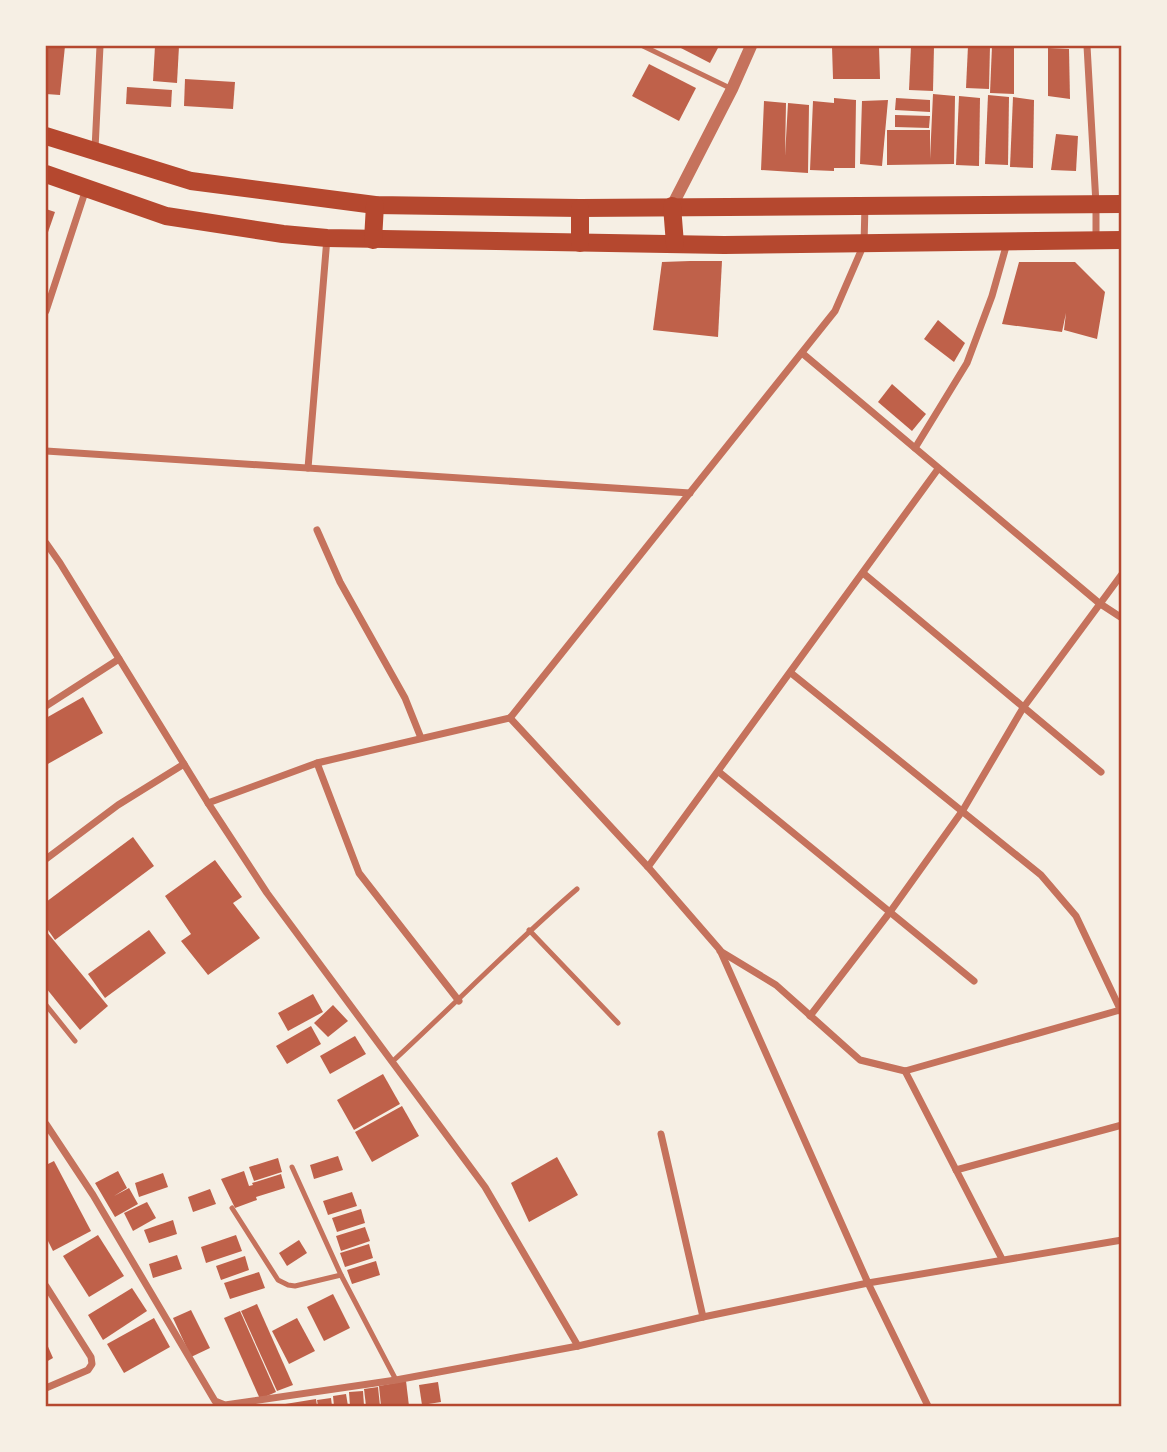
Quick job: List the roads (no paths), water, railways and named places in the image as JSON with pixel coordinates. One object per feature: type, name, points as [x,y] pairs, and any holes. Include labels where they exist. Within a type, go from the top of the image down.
[{"type":"main road","points":[[46,136],[191,181],[375,205],[580,208],[1122,205]]},
{"type":"main road","points":[[46,174],[166,216],[283,234],[373,240],[675,244],[1122,240]]},
{"type":"main road","points":[[373,240],[375,205]]},
{"type":"main road","points":[[673,206],[675,244]]},
{"type":"main road","points":[[580,208],[580,243]]},
{"type":"street","points":[[95,153],[100,46]]},
{"type":"street","points":[[673,206],[751,46]]},
{"type":"street","points":[[1087,46],[1097,204],[1096,239]]},
{"type":"street","points":[[46,311],[86,188]]},
{"type":"street","points":[[208,803],[317,763],[510,718],[835,311],[864,244],[865,205]]},
{"type":"street","points":[[308,468],[327,237]]},
{"type":"street","points":[[915,448],[967,363],[992,296],[1007,241]]},
{"type":"street","points":[[802,353],[938,470],[1099,603],[1122,618]]},
{"type":"street","points":[[46,451],[690,494]]},
{"type":"street","points":[[648,867],[938,470]]},
{"type":"street","points":[[317,530],[340,582],[405,698],[421,738]]},
{"type":"street","points":[[46,543],[208,803],[267,892],[485,1187],[578,1346]]},
{"type":"street","points":[[863,573],[1101,772]]},
{"type":"street","points":[[810,1016],[890,912],[962,810],[1023,708],[1122,574]]},
{"type":"street","points":[[46,706],[120,659]]},
{"type":"street","points":[[720,950],[776,985],[860,1060],[905,1072],[1121,1011],[1076,916],[1041,875],[791,673]]},
{"type":"street","points":[[510,718],[648,867],[720,950],[869,1283],[928,1406]]},
{"type":"street","points":[[317,763],[359,873],[459,1001]]},
{"type":"street","points":[[46,859],[118,804],[184,764]]},
{"type":"street","points":[[719,772],[974,981]]},
{"type":"street","points":[[905,1072],[1002,1259]]},
{"type":"street","points":[[46,1124],[93,1195],[215,1401],[225,1405],[396,1380],[578,1346],[869,1283],[1122,1240]]},
{"type":"street","points":[[956,1170],[1122,1125]]},
{"type":"street","points":[[661,1134],[703,1317]]},
{"type":"street","points":[[46,1286],[91,1357],[92,1364],[88,1370],[46,1388]]},
{"type":"lane","points":[[643,46],[732,89]]},
{"type":"lane","points":[[393,1060],[577,888]]},
{"type":"lane","points":[[529,930],[618,1023]]},
{"type":"lane","points":[[46,1005],[75,1041]]},
{"type":"lane","points":[[292,1167],[341,1276],[396,1380]]},
{"type":"lane","points":[[232,1209],[278,1280],[295,1286],[341,1276]]}]
